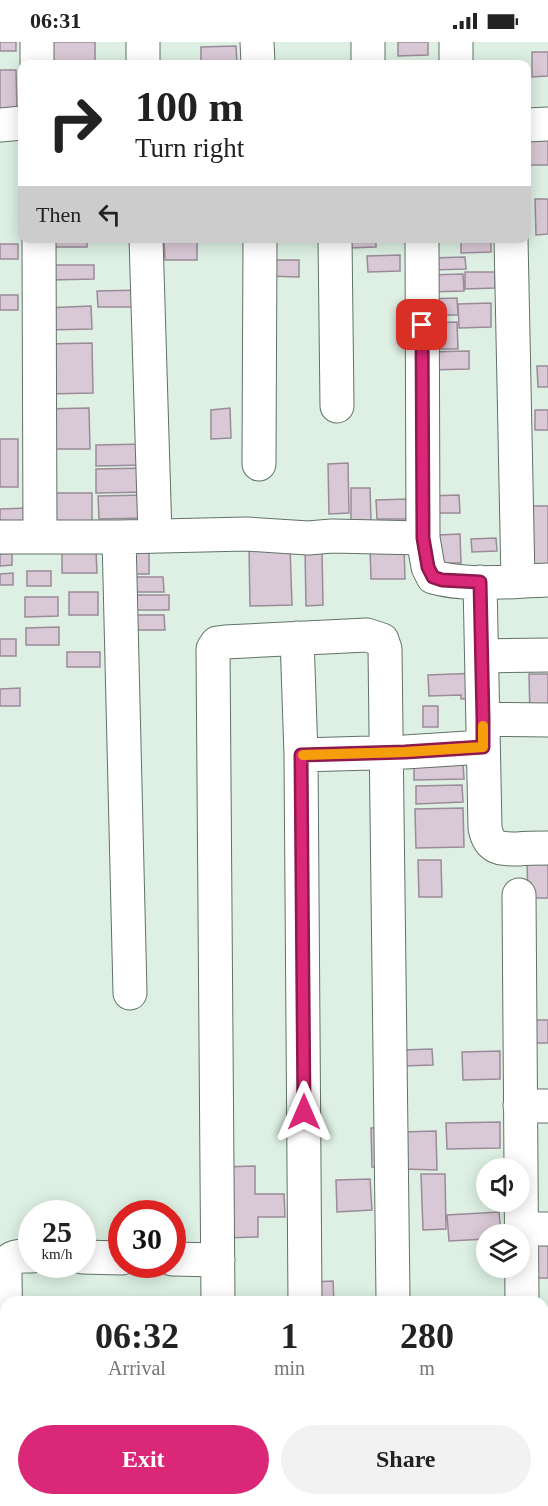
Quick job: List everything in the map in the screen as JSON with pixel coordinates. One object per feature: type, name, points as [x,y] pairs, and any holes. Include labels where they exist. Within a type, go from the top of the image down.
[{"type":"street","points":[[36,42],[37,60]]},
{"type":"street","points":[[143,42],[143,60]]},
{"type":"street","points":[[257,42],[258,60]]},
{"type":"street","points":[[368,42],[368,60]]},
{"type":"street","points":[[456,42],[456,60]]},
{"type":"street","points":[[0,125],[18,123]]},
{"type":"street","points":[[531,125],[548,124]]},
{"type":"street","points":[[39,243],[40,537]]},
{"type":"street","points":[[147,243],[155,536]]},
{"type":"street","points":[[259,464],[260,243]]},
{"type":"street","points":[[336,243],[337,406]]},
{"type":"street","points":[[422,243],[423,538],[428,567],[433,577],[442,580],[480,582],[533,580],[511,243]]},
{"type":"street","points":[[0,537],[246,534],[308,538],[332,536],[423,538]]},
{"type":"street","points":[[119,537],[130,993]]},
{"type":"street","points":[[480,582],[487,837],[492,844],[501,849],[548,848]]},
{"type":"street","points":[[218,1296],[213,649],[217,644],[225,642],[367,635],[382,640],[385,649],[393,1296]]},
{"type":"street","points":[[297,638],[301,755],[305,1296]]},
{"type":"street","points":[[482,656],[548,655]]},
{"type":"street","points":[[301,755],[405,752],[548,720]]},
{"type":"street","points":[[519,895],[534,1106],[534,1229],[523,1296]]},
{"type":"street","points":[[5,1296],[7,1263],[18,1257]]},
{"type":"street","points":[[186,1259],[218,1260]]},
{"type":"building","points":[[0,42],[16,42],[16,51],[0,51]]},
{"type":"building","points":[[46,42],[95,42],[95,60],[46,60]]},
{"type":"building","points":[[398,42],[428,42],[428,55],[398,56]]},
{"type":"building","points":[[236,46],[237,60],[201,60],[201,47]]},
{"type":"building","points":[[532,52],[548,52],[548,76],[532,77]]},
{"type":"building","points":[[0,70],[16,70],[17,111],[0,111]]},
{"type":"building","points":[[531,139],[548,139],[548,165],[531,165]]},
{"type":"building","points":[[535,199],[548,199],[548,234],[536,235]]},
{"type":"building","points":[[42,243],[87,243],[87,247],[42,247]]},
{"type":"building","points":[[164,243],[197,243],[197,260],[165,260]]},
{"type":"building","points":[[349,243],[376,243],[376,247],[349,248]]},
{"type":"building","points":[[461,243],[491,243],[491,252],[461,253]]},
{"type":"building","points":[[0,244],[18,244],[18,259],[0,259]]},
{"type":"building","points":[[400,255],[400,271],[368,272],[367,256]]},
{"type":"building","points":[[465,257],[466,269],[431,270],[430,258]]},
{"type":"building","points":[[264,260],[299,260],[299,277],[263,276]]},
{"type":"building","points":[[50,265],[94,265],[94,279],[50,280]]},
{"type":"building","points":[[465,272],[495,272],[495,288],[465,289]]},
{"type":"building","points":[[463,274],[464,291],[427,292],[427,275]]},
{"type":"building","points":[[145,290],[145,307],[98,307],[97,291]]},
{"type":"building","points":[[0,295],[18,295],[18,310],[0,310]]},
{"type":"building","points":[[457,298],[458,315],[428,315],[428,299]]},
{"type":"building","points":[[491,303],[491,327],[459,328],[458,304]]},
{"type":"building","points":[[91,306],[92,329],[45,330],[44,308]]},
{"type":"building","points":[[457,322],[458,349],[427,349],[426,323]]},
{"type":"building","points":[[92,343],[93,393],[45,394],[45,344]]},
{"type":"building","points":[[469,351],[469,369],[428,370],[428,352]]},
{"type":"building","points":[[537,366],[548,366],[548,387],[538,387]]},
{"type":"building","points":[[89,408],[90,449],[44,449],[43,409]]},
{"type":"building","points":[[230,408],[231,438],[211,439],[211,410]]},
{"type":"building","points":[[535,410],[548,410],[548,430],[535,430]]},
{"type":"building","points":[[0,439],[18,439],[18,487],[0,487]]},
{"type":"building","points":[[147,444],[147,465],[96,466],[96,445]]},
{"type":"building","points":[[348,463],[349,513],[329,514],[328,464]]},
{"type":"building","points":[[148,468],[148,492],[96,493],[96,469]]},
{"type":"building","points":[[351,488],[370,488],[371,521],[351,522]]},
{"type":"building","points":[[47,493],[92,493],[92,521],[47,521]]},
{"type":"building","points":[[146,495],[147,518],[99,519],[98,496]]},
{"type":"building","points":[[459,495],[460,513],[428,513],[428,496]]},
{"type":"building","points":[[409,499],[409,519],[377,519],[376,500]]},
{"type":"building","points":[[518,506],[548,506],[548,564],[519,565]]},
{"type":"building","points":[[28,508],[28,528],[0,528],[0,509]]},
{"type":"building","points":[[460,534],[461,563],[439,563],[438,535]]},
{"type":"building","points":[[496,538],[497,551],[472,552],[471,539]]},
{"type":"building","points":[[130,543],[149,544],[149,574],[130,574]]},
{"type":"building","points":[[290,546],[292,605],[250,606],[249,547]]},
{"type":"building","points":[[404,547],[405,579],[371,579],[370,548]]},
{"type":"building","points":[[305,548],[322,548],[323,605],[306,606]]},
{"type":"building","points":[[96,551],[97,573],[62,573],[62,552]]},
{"type":"building","points":[[12,553],[12,565],[0,566],[0,554]]},
{"type":"building","points":[[27,571],[51,571],[51,586],[27,586]]},
{"type":"building","points":[[13,573],[13,585],[0,585],[0,574]]},
{"type":"building","points":[[132,577],[163,577],[164,592],[132,592]]},
{"type":"building","points":[[69,592],[98,592],[98,615],[69,615]]},
{"type":"building","points":[[131,595],[169,595],[169,610],[131,610]]},
{"type":"building","points":[[25,597],[58,597],[58,616],[25,617]]},
{"type":"building","points":[[132,615],[164,615],[165,630],[132,630]]},
{"type":"building","points":[[59,627],[59,645],[26,645],[26,628]]},
{"type":"building","points":[[0,639],[16,639],[16,656],[0,656]]},
{"type":"building","points":[[67,652],[100,652],[100,667],[67,667]]},
{"type":"building","points":[[480,673],[478,698],[461,699],[461,695],[429,696],[428,675]]},
{"type":"building","points":[[529,674],[548,674],[548,717],[530,717]]},
{"type":"building","points":[[20,688],[20,706],[0,706],[0,689]]},
{"type":"building","points":[[423,706],[438,706],[438,727],[423,727]]},
{"type":"building","points":[[463,763],[464,779],[414,780],[414,764]]},
{"type":"building","points":[[462,785],[463,802],[416,804],[416,786]]},
{"type":"building","points":[[463,808],[464,847],[416,848],[415,809]]},
{"type":"building","points":[[418,860],[441,860],[442,897],[419,897]]},
{"type":"building","points":[[548,860],[548,898],[528,898],[527,861]]},
{"type":"building","points":[[525,1020],[548,1020],[548,1043],[526,1043]]},
{"type":"building","points":[[432,1049],[433,1065],[403,1066],[402,1050]]},
{"type":"building","points":[[500,1051],[500,1079],[463,1080],[462,1052]]},
{"type":"building","points":[[500,1122],[500,1148],[447,1149],[446,1123]]},
{"type":"building","points":[[371,1128],[386,1128],[387,1167],[372,1167]]},
{"type":"building","points":[[436,1131],[437,1170],[403,1169],[402,1132]]},
{"type":"building","points":[[255,1166],[255,1194],[284,1194],[285,1217],[258,1217],[258,1237],[222,1238],[220,1167]]},
{"type":"building","points":[[421,1174],[445,1174],[446,1229],[423,1230]]},
{"type":"building","points":[[370,1179],[372,1210],[337,1212],[336,1180]]},
{"type":"building","points":[[499,1212],[500,1224],[476,1224],[476,1240],[449,1241],[447,1215]]},
{"type":"building","points":[[548,1243],[548,1278],[533,1278],[533,1244]]},
{"type":"building","points":[[333,1281],[334,1296],[312,1296],[311,1282]]},
{"type":"slow traffic","points":[[303,755],[483,747],[483,726]]},
{"type":"route","points":[[304,1112],[301,755],[483,747],[480,582],[442,580],[433,577],[428,567],[423,538],[422,325]]}]
